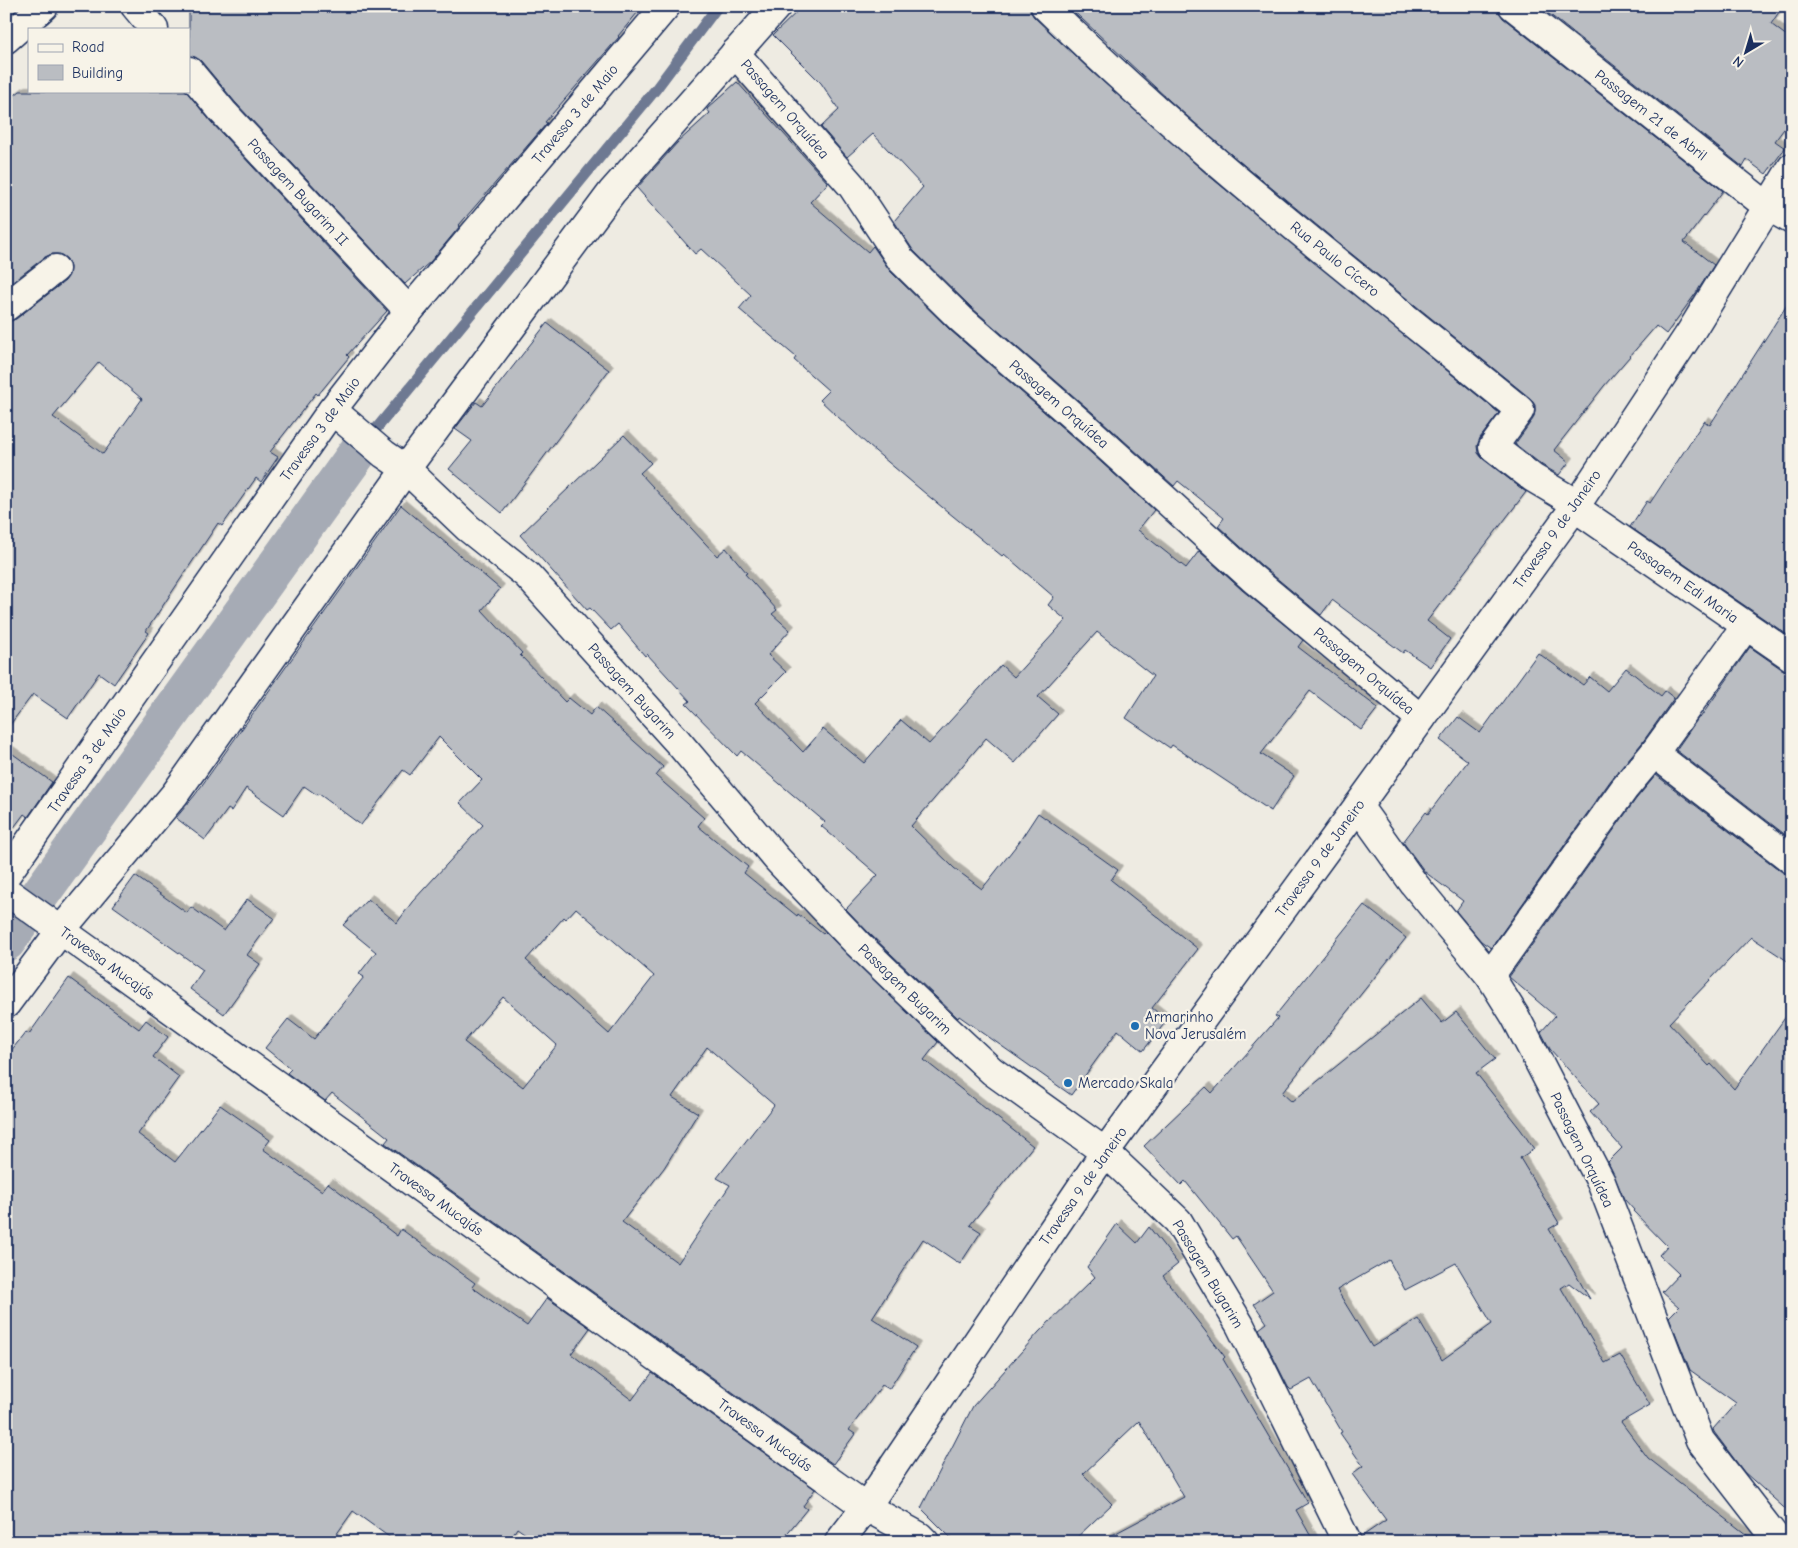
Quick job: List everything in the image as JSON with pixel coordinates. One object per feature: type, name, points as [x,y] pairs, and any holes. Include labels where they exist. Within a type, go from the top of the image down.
[{"type":"street","points":[[6,39],[44,6]]},
{"type":"street","points":[[135,6],[153,28]]},
{"type":"street","name":"Travessa 3 de Maio","points":[[6,875],[409,311],[666,6]]},
{"type":"street","points":[[6,1004],[61,930],[175,794],[406,469],[612,192],[778,6]]},
{"type":"street","name":"Rua Paulo Cícero","points":[[1045,6],[1220,166],[1520,410],[1494,447],[1533,478],[1575,505]]},
{"type":"street","name":"Passagem 21 de Abril","points":[[1513,6],[1767,206],[1792,220]]},
{"type":"street","name":"Passagem Orquídea","points":[[736,53],[852,186],[901,260],[961,319],[1091,432],[1252,578],[1421,719]]},
{"type":"street","name":"Passagem Bugarim II","points":[[190,72],[223,112],[409,311]]},
{"type":"street","name":"Travessa 9 de Janeiro","points":[[839,1542],[866,1507],[1105,1152],[1575,505],[1690,333],[1792,167]]},
{"type":"street","points":[[6,308],[55,268]]},
{"type":"street","name":"Passagem Bugarim","points":[[337,414],[384,454],[406,469],[468,528],[527,576],[678,742],[777,859],[858,944],[992,1071],[1105,1152],[1178,1221],[1240,1325],[1347,1542]]},
{"type":"street","name":"Passagem Edi Maria","points":[[1575,505],[1792,657]]},
{"type":"street","points":[[1490,976],[1624,789],[1654,753],[1746,626]]},
{"type":"street","points":[[1654,753],[1792,860]]},
{"type":"street","name":"Passagem Orquídea","points":[[1358,806],[1414,884],[1490,976],[1516,1016],[1601,1182],[1700,1440],[1779,1542]]},
{"type":"street","name":"Travessa Mucajás","points":[[6,891],[866,1507],[919,1536],[925,1542]]},
{"type":"building","points":[[189,6],[643,6],[431,261],[405,284],[235,102],[201,61],[190,56]]},
{"type":"building","points":[[803,6],[1030,6],[1030,11],[1034,17],[1091,71],[1208,175],[1499,413],[1480,438],[1477,446],[1478,453],[1483,459],[1526,492],[1427,621],[1450,639],[1430,667],[1405,650],[1403,653],[1332,600],[1321,615],[1218,526],[1224,518],[1178,481],[1174,486],[972,308],[913,250],[894,221],[923,187],[873,134],[847,157],[821,127],[839,110],[821,83],[773,35]]},
{"type":"building","points":[[1068,6],[1498,6],[1503,18],[1723,191],[1684,242],[1714,265],[1666,334],[1656,326],[1604,386],[1554,450],[1569,462],[1559,475],[1542,465],[1515,444],[1533,419],[1535,405],[1530,398],[1228,152]]},
{"type":"building","points":[[1539,6],[1783,6],[1771,24],[1792,40],[1792,118],[1775,141],[1785,148],[1766,174],[1747,160],[1743,167]]},
{"type":"building","points":[[737,82],[828,183],[810,202],[868,252],[873,246],[890,271],[950,330],[1154,510],[1138,530],[1186,568],[1199,551],[1242,590],[1303,640],[1298,647],[1378,708],[1361,730],[1310,691],[1261,754],[1294,776],[1271,811],[1172,745],[1170,748],[1126,718],[1153,676],[1097,632],[1038,697],[1058,714],[1015,763],[986,738],[911,826],[954,868],[982,889],[1019,842],[1038,813],[1118,870],[1111,880],[1198,949],[1152,1008],[1167,1020],[1143,1051],[1118,1030],[1071,1095],[959,1016],[958,1018],[869,933],[846,909],[878,875],[821,826],[825,822],[741,751],[737,756],[686,704],[690,701],[647,654],[645,656],[618,624],[611,630],[590,608],[587,610],[520,535],[624,435],[651,463],[640,473],[717,556],[726,548],[747,573],[745,574],[777,610],[772,614],[790,630],[768,655],[786,672],[755,703],[803,752],[823,729],[864,763],[901,720],[929,744],[1001,665],[1014,677],[1066,620],[1048,605],[1054,597],[1004,554],[1002,556],[926,494],[869,446],[820,400],[829,391],[794,360],[796,357],[739,309],[751,295],[701,249],[695,254],[637,188],[677,143],[710,113],[707,109]]},
{"type":"building","points":[[20,91],[187,92],[212,123],[387,311],[347,355],[349,357],[318,395],[316,393],[270,452],[278,457],[261,482],[256,478],[222,526],[218,523],[146,631],[149,633],[114,684],[99,673],[68,718],[33,694],[6,730],[6,322],[16,319],[65,281],[69,275],[70,267],[67,259],[60,254],[52,254],[45,257],[6,287],[6,102]],"holes":[[[99,362],[142,399],[103,454],[53,417]]]},
{"type":"building","points":[[1792,297],[1792,638],[1630,527],[1647,501],[1650,503],[1704,421],[1710,425]]},
{"type":"building","points":[[547,323],[609,370],[502,513],[449,469],[472,441],[455,429],[476,402],[482,406]]},
{"type":"building","points":[[401,505],[500,589],[482,610],[522,653],[520,655],[565,702],[569,698],[590,715],[596,707],[663,767],[656,776],[704,818],[698,826],[748,867],[744,873],[797,916],[798,914],[823,934],[825,932],[938,1042],[924,1060],[1033,1146],[970,1225],[981,1232],[960,1264],[923,1239],[872,1318],[916,1347],[889,1389],[882,1385],[849,1430],[855,1434],[833,1464],[385,1143],[389,1138],[332,1093],[325,1101],[287,1073],[291,1069],[265,1048],[288,1019],[314,1039],[364,977],[359,974],[376,952],[343,925],[368,899],[397,923],[412,902],[483,825],[460,803],[482,780],[439,737],[410,775],[403,770],[361,825],[319,794],[317,795],[304,786],[284,815],[246,788],[231,811],[228,809],[205,840],[176,818],[195,795]],"holes":[[[576,908],[654,976],[609,1034],[526,960],[564,917],[566,919]],[[503,997],[557,1045],[523,1087],[464,1042]],[[707,1047],[774,1105],[717,1178],[730,1185],[678,1263],[622,1222],[664,1168],[698,1113],[672,1097]]]},
{"type":"building","points":[[1750,647],[1783,670],[1792,672],[1792,840],[1676,750]]},
{"type":"building","points":[[1538,653],[1583,685],[1590,677],[1607,691],[1626,668],[1661,696],[1665,691],[1674,698],[1642,743],[1611,780],[1491,948],[1481,941],[1456,911],[1463,901],[1425,872],[1403,842],[1426,812],[1428,814],[1468,761],[1440,740],[1458,717],[1480,733]]},
{"type":"building","points":[[6,749],[52,782],[28,817],[24,814],[6,838]]},
{"type":"building","points":[[1656,775],[1782,872],[1792,875],[1792,964],[1751,937],[1669,1023],[1709,1066],[1711,1064],[1734,1089],[1792,1008],[1792,1515],[1744,1472],[1714,1432],[1713,1429],[1736,1403],[1690,1370],[1669,1317],[1679,1307],[1662,1292],[1679,1274],[1659,1255],[1667,1246],[1624,1199],[1608,1162],[1622,1148],[1590,1112],[1599,1104],[1550,1049],[1541,1032],[1555,1016],[1509,977],[1636,799]]},
{"type":"building","points":[[135,876],[187,913],[191,907],[224,931],[247,899],[274,918],[247,955],[260,964],[224,1014],[190,989],[203,970],[113,906]]},
{"type":"building","points":[[1364,905],[1406,938],[1282,1093],[1292,1102],[1421,998],[1442,1023],[1456,1012],[1495,1059],[1476,1073],[1534,1149],[1520,1158],[1559,1223],[1549,1229],[1590,1299],[1569,1283],[1561,1288],[1605,1363],[1620,1355],[1650,1405],[1621,1422],[1648,1458],[1756,1542],[1362,1542],[1361,1537],[1386,1520],[1352,1474],[1363,1466],[1340,1433],[1342,1432],[1311,1379],[1291,1390],[1259,1329],[1267,1323],[1254,1304],[1273,1291],[1236,1236],[1232,1239],[1185,1181],[1181,1185],[1144,1146],[1206,1087],[1212,1093],[1278,1018],[1275,1016]],"holes":[[[1389,1260],[1405,1290],[1456,1263],[1492,1324],[1442,1360],[1418,1319],[1372,1347],[1337,1290]]]},
{"type":"building","points":[[69,978],[139,1029],[146,1020],[168,1037],[153,1057],[179,1077],[138,1134],[175,1162],[220,1105],[270,1140],[263,1149],[322,1191],[328,1183],[397,1236],[401,1229],[475,1283],[472,1287],[527,1326],[547,1298],[590,1328],[571,1354],[632,1400],[652,1373],[815,1489],[803,1506],[807,1509],[780,1542],[537,1542],[517,1528],[508,1542],[396,1542],[353,1511],[331,1542],[6,1542],[6,1057],[26,1032],[29,1034]]},
{"type":"building","points":[[1117,1224],[1137,1243],[1149,1227],[1178,1264],[1163,1276],[1225,1357],[1223,1359],[1308,1503],[1296,1510],[1314,1542],[1099,1542],[1184,1497],[1139,1421],[1083,1474],[1112,1504],[1072,1542],[955,1542],[921,1508],[973,1406],[1039,1332],[1095,1277],[1087,1267]]},
{"type":"waterway","points":[[367,440],[656,89],[718,6]]},
{"type":"waterway","points":[[6,942],[363,445]]},
{"type":"place","name":"Armarinho Nova Jerusalém","points":[[1135,1026]]},
{"type":"place","name":"Mercado Skala","points":[[1068,1083]]}]
